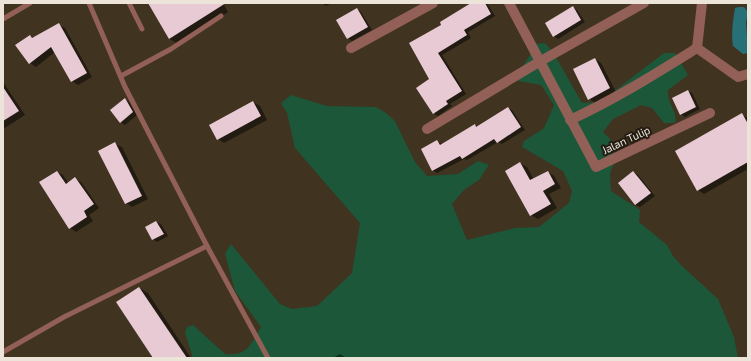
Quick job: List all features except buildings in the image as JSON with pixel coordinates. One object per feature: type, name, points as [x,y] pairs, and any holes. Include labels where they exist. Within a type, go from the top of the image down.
[{"type":"street","points":[[352,48],[433,3]]},
{"type":"street","name":"Jalan Tulip","points":[[509,3],[596,167],[710,114]]},
{"type":"street","points":[[427,129],[539,62],[644,3]]},
{"type":"street","points":[[697,48],[702,3]]},
{"type":"street","points":[[697,48],[738,77],[748,74]]},
{"type":"street","points":[[570,120],[599,107],[640,84],[697,48]]},
{"type":"lane","points":[[3,19],[30,3]]},
{"type":"lane","points":[[89,3],[121,76],[207,246],[268,358]]},
{"type":"lane","points":[[129,3],[142,29]]},
{"type":"lane","points":[[121,76],[171,49],[221,16]]},
{"type":"lane","points":[[3,352],[64,318],[207,246]]},
{"type":"green space","points":[[545,43],[553,52],[582,103],[600,102],[664,53],[675,53],[688,75],[668,90],[669,99],[675,114],[675,123],[664,123],[652,108],[641,105],[613,119],[603,132],[612,141],[615,161],[610,173],[611,191],[640,210],[639,222],[667,245],[673,256],[681,265],[718,299],[734,337],[738,358],[193,358],[185,333],[187,327],[193,325],[225,354],[233,354],[244,351],[248,348],[261,327],[235,291],[225,254],[231,244],[280,304],[292,309],[317,306],[352,273],[360,223],[295,148],[287,113],[281,103],[291,95],[327,106],[376,107],[395,121],[415,162],[427,176],[458,174],[478,161],[489,165],[479,180],[464,190],[452,204],[467,240],[515,228],[539,227],[569,203],[572,191],[563,171],[522,147],[524,141],[544,128],[554,105],[541,85],[518,81],[517,75],[530,55],[533,44]]},
{"type":"water","points":[[744,7],[748,12],[746,22],[748,53],[743,54],[733,46],[732,41],[732,27],[735,8]]}]
